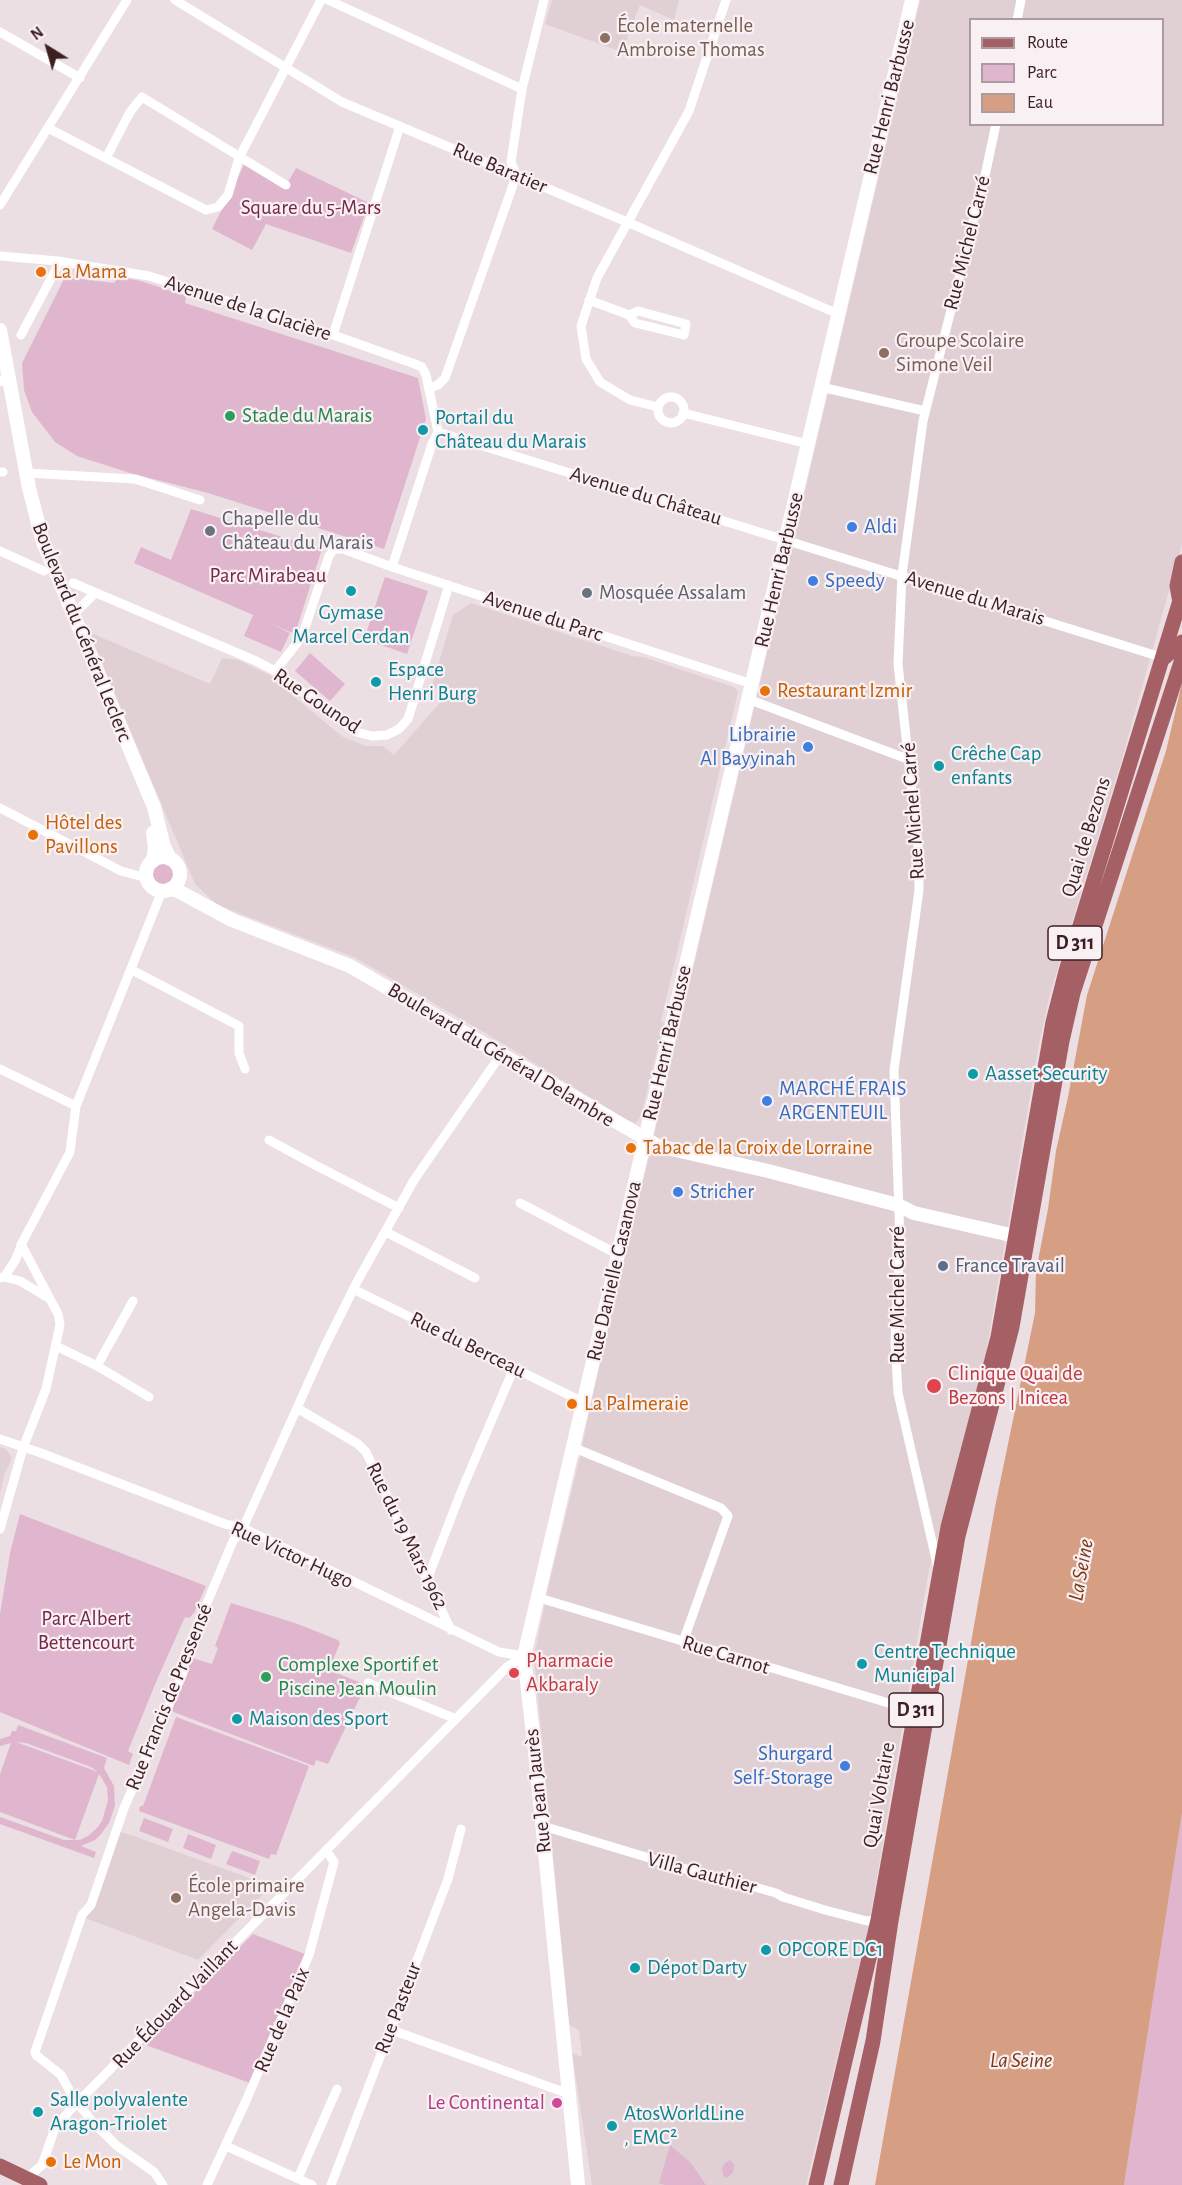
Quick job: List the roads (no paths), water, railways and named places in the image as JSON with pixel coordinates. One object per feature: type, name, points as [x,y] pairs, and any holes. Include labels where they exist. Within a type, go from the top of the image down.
[{"type":"main road","name":"D 311","points":[[1181,598],[1177,586],[1182,562]]},
{"type":"main road","name":"Quai de Bezons","points":[[1023,1236],[1053,1022],[1066,971],[1181,598]]},
{"type":"main road","points":[[1171,695],[1164,658],[1182,642]]},
{"type":"main road","name":"Quai de Bezons","points":[[1023,1236],[1032,1210],[1073,993],[1182,659]]},
{"type":"main road","name":"Quai Voltaire","points":[[841,2185],[873,2041],[896,1888],[958,1536],[1012,1327],[1024,1258],[1023,1236]]},
{"type":"main road","name":"Quai Voltaire","points":[[816,2185],[878,1920],[948,1527],[1023,1236]]},
{"type":"main road","points":[[0,2166],[30,2183]]},
{"type":"street","points":[[0,205],[127,0]]},
{"type":"street","name":"Rue Baratier","points":[[175,0],[342,102],[516,174],[838,314]]},
{"type":"street","points":[[48,128],[206,210],[218,207],[228,195],[239,158],[321,0]]},
{"type":"street","points":[[328,0],[522,89]]},
{"type":"street","points":[[429,388],[438,385],[445,378],[516,174],[511,162],[522,89],[544,0]]},
{"type":"street","points":[[658,407],[630,400],[600,382],[586,359],[581,326],[597,278],[689,111],[726,0]]},
{"type":"street","name":"Rue Henri Barbusse","points":[[645,1140],[912,0]]},
{"type":"street","points":[[1017,18],[1021,0]]},
{"type":"street","points":[[0,32],[80,78]]},
{"type":"street","points":[[106,158],[130,112],[142,97],[286,185]]},
{"type":"street","points":[[333,335],[400,126]]},
{"type":"street","name":"Rue Michel Carré","points":[[939,1575],[898,1393],[896,1342],[900,1241],[894,1070],[919,890],[920,856],[898,664],[902,575],[925,411],[996,126]]},
{"type":"street","name":"Avenue de la Glacière","points":[[2,254],[149,276],[416,364],[422,368],[429,388],[438,432]]},
{"type":"street","points":[[21,335],[58,261]]},
{"type":"street","points":[[589,300],[629,315],[635,323],[684,334],[686,324],[638,311],[629,315]]},
{"type":"street","name":"Boulevard du Général Leclerc","points":[[0,330],[26,473],[43,542],[72,616],[154,807],[164,847],[170,859]]},
{"type":"street","name":"Boulevard du Général Leclerc","points":[[0,378],[27,517],[44,571],[153,827],[155,844],[146,870]]},
{"type":"street","points":[[821,387],[925,411]]},
{"type":"street","points":[[675,398],[681,402],[683,414],[677,422],[667,423],[661,418],[658,407],[663,400],[675,398]]},
{"type":"street","points":[[683,414],[808,444]]},
{"type":"street","points":[[392,567],[432,444],[438,432]]},
{"type":"street","name":"Avenue du Château","points":[[438,432],[786,540]]},
{"type":"street","points":[[26,473],[135,479],[200,500]]},
{"type":"street","name":"Avenue du Marais","points":[[786,540],[1164,658]]},
{"type":"street","name":"Avenue du Parc","points":[[275,671],[303,637],[329,556],[334,549],[343,549],[752,684]]},
{"type":"street","points":[[0,551],[44,571]]},
{"type":"street","name":"Rue Gounod","points":[[73,584],[256,661],[275,671],[356,732],[372,736],[387,735],[399,729],[408,719],[449,585]]},
{"type":"street","points":[[72,616],[94,593]]},
{"type":"street","points":[[748,699],[910,760]]},
{"type":"street","points":[[0,808],[121,871],[146,870],[161,857],[170,859],[179,867],[180,878],[177,884],[166,890],[76,1106],[70,1152],[21,1244],[15,1261],[2,1277],[20,1281],[50,1299]]},
{"type":"street","points":[[146,870],[151,885],[166,890]]},
{"type":"street","name":"Boulevard du Général Delambre","points":[[180,878],[186,889],[203,905]]},
{"type":"street","name":"Boulevard du Général Delambre","points":[[166,890],[178,891],[232,920],[350,966],[658,1146],[898,1205],[914,1213],[1023,1236]]},
{"type":"street","points":[[132,970],[239,1026],[239,1053],[245,1068]]},
{"type":"street","name":"Rue Francis de Pressensé","points":[[78,2103],[61,2075],[35,2052],[82,1915],[90,1905],[124,1808],[183,1672],[186,1653],[233,1541],[243,1528],[353,1289],[414,1180],[502,1053]]},
{"type":"street","points":[[0,1069],[76,1106]]},
{"type":"street","points":[[269,1140],[399,1208]]},
{"type":"street","name":"Rue Danielle Casanova","points":[[583,1402],[645,1140]]},
{"type":"street","points":[[520,1203],[617,1254]]},
{"type":"street","points":[[386,1232],[475,1278]]},
{"type":"street","points":[[0,1529],[24,1448],[46,1389],[60,1325],[58,1314],[21,1244]]},
{"type":"street","name":"Rue du Berceau","points":[[353,1289],[583,1402]]},
{"type":"street","points":[[97,1366],[133,1300]]},
{"type":"street","points":[[56,1346],[97,1366],[149,1398]]},
{"type":"street","points":[[427,1580],[461,1492],[514,1368]]},
{"type":"street","name":"Rue Jean Jaurès","points":[[578,2185],[524,1656],[583,1402]]},
{"type":"street","name":"Rue du 19 Mars 1962","points":[[297,1408],[358,1444],[366,1452],[451,1630]]},
{"type":"street","name":"Rue Victor Hugo","points":[[0,1439],[225,1524],[243,1528],[499,1652],[524,1656]]},
{"type":"street","points":[[572,1447],[721,1508],[728,1516],[683,1642]]},
{"type":"street","name":"Rue Carnot","points":[[536,1597],[915,1711]]},
{"type":"street","name":"Rue Édouard Vaillant","points":[[30,2183],[42,2165],[55,2128],[78,2103],[507,1667],[524,1656]]},
{"type":"street","points":[[368,1683],[456,1719]]},
{"type":"street","name":"Villa Gauthier","points":[[543,1826],[719,1879],[723,1878],[766,1890],[861,1920],[878,1920]]},
{"type":"street","name":"Rue Pasteur","points":[[331,2185],[448,1879],[461,1829]]},
{"type":"street","name":"Rue de la Paix","points":[[207,2185],[309,1956],[334,1862],[326,1850]]},
{"type":"street","points":[[389,2030],[569,2094]]},
{"type":"street","points":[[298,2178],[337,2089]]},
{"type":"street","points":[[78,2103],[117,2146],[154,2172],[163,2185]]},
{"type":"street","points":[[226,2146],[312,2185]]},
{"type":"water","name":"La Seine","points":[[1182,683],[1182,1813],[1124,2185],[875,2185],[995,1507],[1035,1313],[1036,1271],[1056,1151],[1087,995],[1166,751]]},
{"type":"place","name":"École maternelle Ambroise Thomas","points":[[605,38]]},
{"type":"place","name":"La Mama","points":[[41,272]]},
{"type":"place","name":"Groupe Scolaire Simone Veil","points":[[884,353]]},
{"type":"place","name":"Stade du Marais","points":[[230,416]]},
{"type":"place","name":"Portail du Château du Marais","points":[[423,430]]},
{"type":"place","name":"Aldi","points":[[852,527]]},
{"type":"place","name":"Chapelle du Château du Marais","points":[[210,531]]},
{"type":"place","name":"Speedy","points":[[813,581]]},
{"type":"place","name":"Gymase Marcel Cerdan","points":[[351,591]]},
{"type":"place","name":"Mosquée Assalam","points":[[587,593]]},
{"type":"place","name":"Espace Henri Burg","points":[[376,682]]},
{"type":"place","name":"Restaurant Izmir","points":[[765,691]]},
{"type":"place","name":"Librairie Al Bayyinah","points":[[808,747]]},
{"type":"place","name":"Crêche Cap enfants","points":[[939,766]]},
{"type":"place","name":"Hôtel des Pavillons","points":[[33,835]]},
{"type":"place","name":"Aasset Security","points":[[973,1074]]},
{"type":"place","name":"MARCHÉ FRAIS ARGENTEUIL","points":[[767,1101]]},
{"type":"place","name":"Tabac de la Croix de Lorraine","points":[[631,1148]]},
{"type":"place","name":"Stricher","points":[[678,1192]]},
{"type":"place","name":"France Travail","points":[[943,1266]]},
{"type":"place","name":"Clinique Quai de Bezons | Inicea","points":[[934,1386]]},
{"type":"place","name":"La Palmeraie","points":[[572,1404]]},
{"type":"place","name":"Centre Technique Municipal","points":[[862,1664]]},
{"type":"place","name":"Pharmacie Akbaraly","points":[[514,1673]]},
{"type":"place","name":"Complexe Sportif et Piscine Jean Moulin","points":[[266,1677]]},
{"type":"place","name":"Maison des Sport","points":[[237,1719]]},
{"type":"place","name":"Shurgard Self-Storage","points":[[845,1766]]},
{"type":"place","name":"École primaire Angela-Davis","points":[[176,1898]]},
{"type":"place","name":"OPCORE DC1","points":[[766,1950]]},
{"type":"place","name":"Dépot Darty","points":[[635,1968]]},
{"type":"place","name":"Le Continental","points":[[557,2103]]},
{"type":"place","name":"Salle polyvalente Aragon-Triolet","points":[[38,2112]]},
{"type":"place","name":"AtosWorldLine , EMC²","points":[[612,2126]]},
{"type":"place","name":"Le Mon","points":[[51,2162]]},
{"type":"park label","name":"Square du 5-Mars","points":[[311,208]]},
{"type":"park label","name":"Parc Mirabeau","points":[[268,576]]},
{"type":"park label","name":"Parc Albert Bettencourt","points":[[86,1631]]}]
